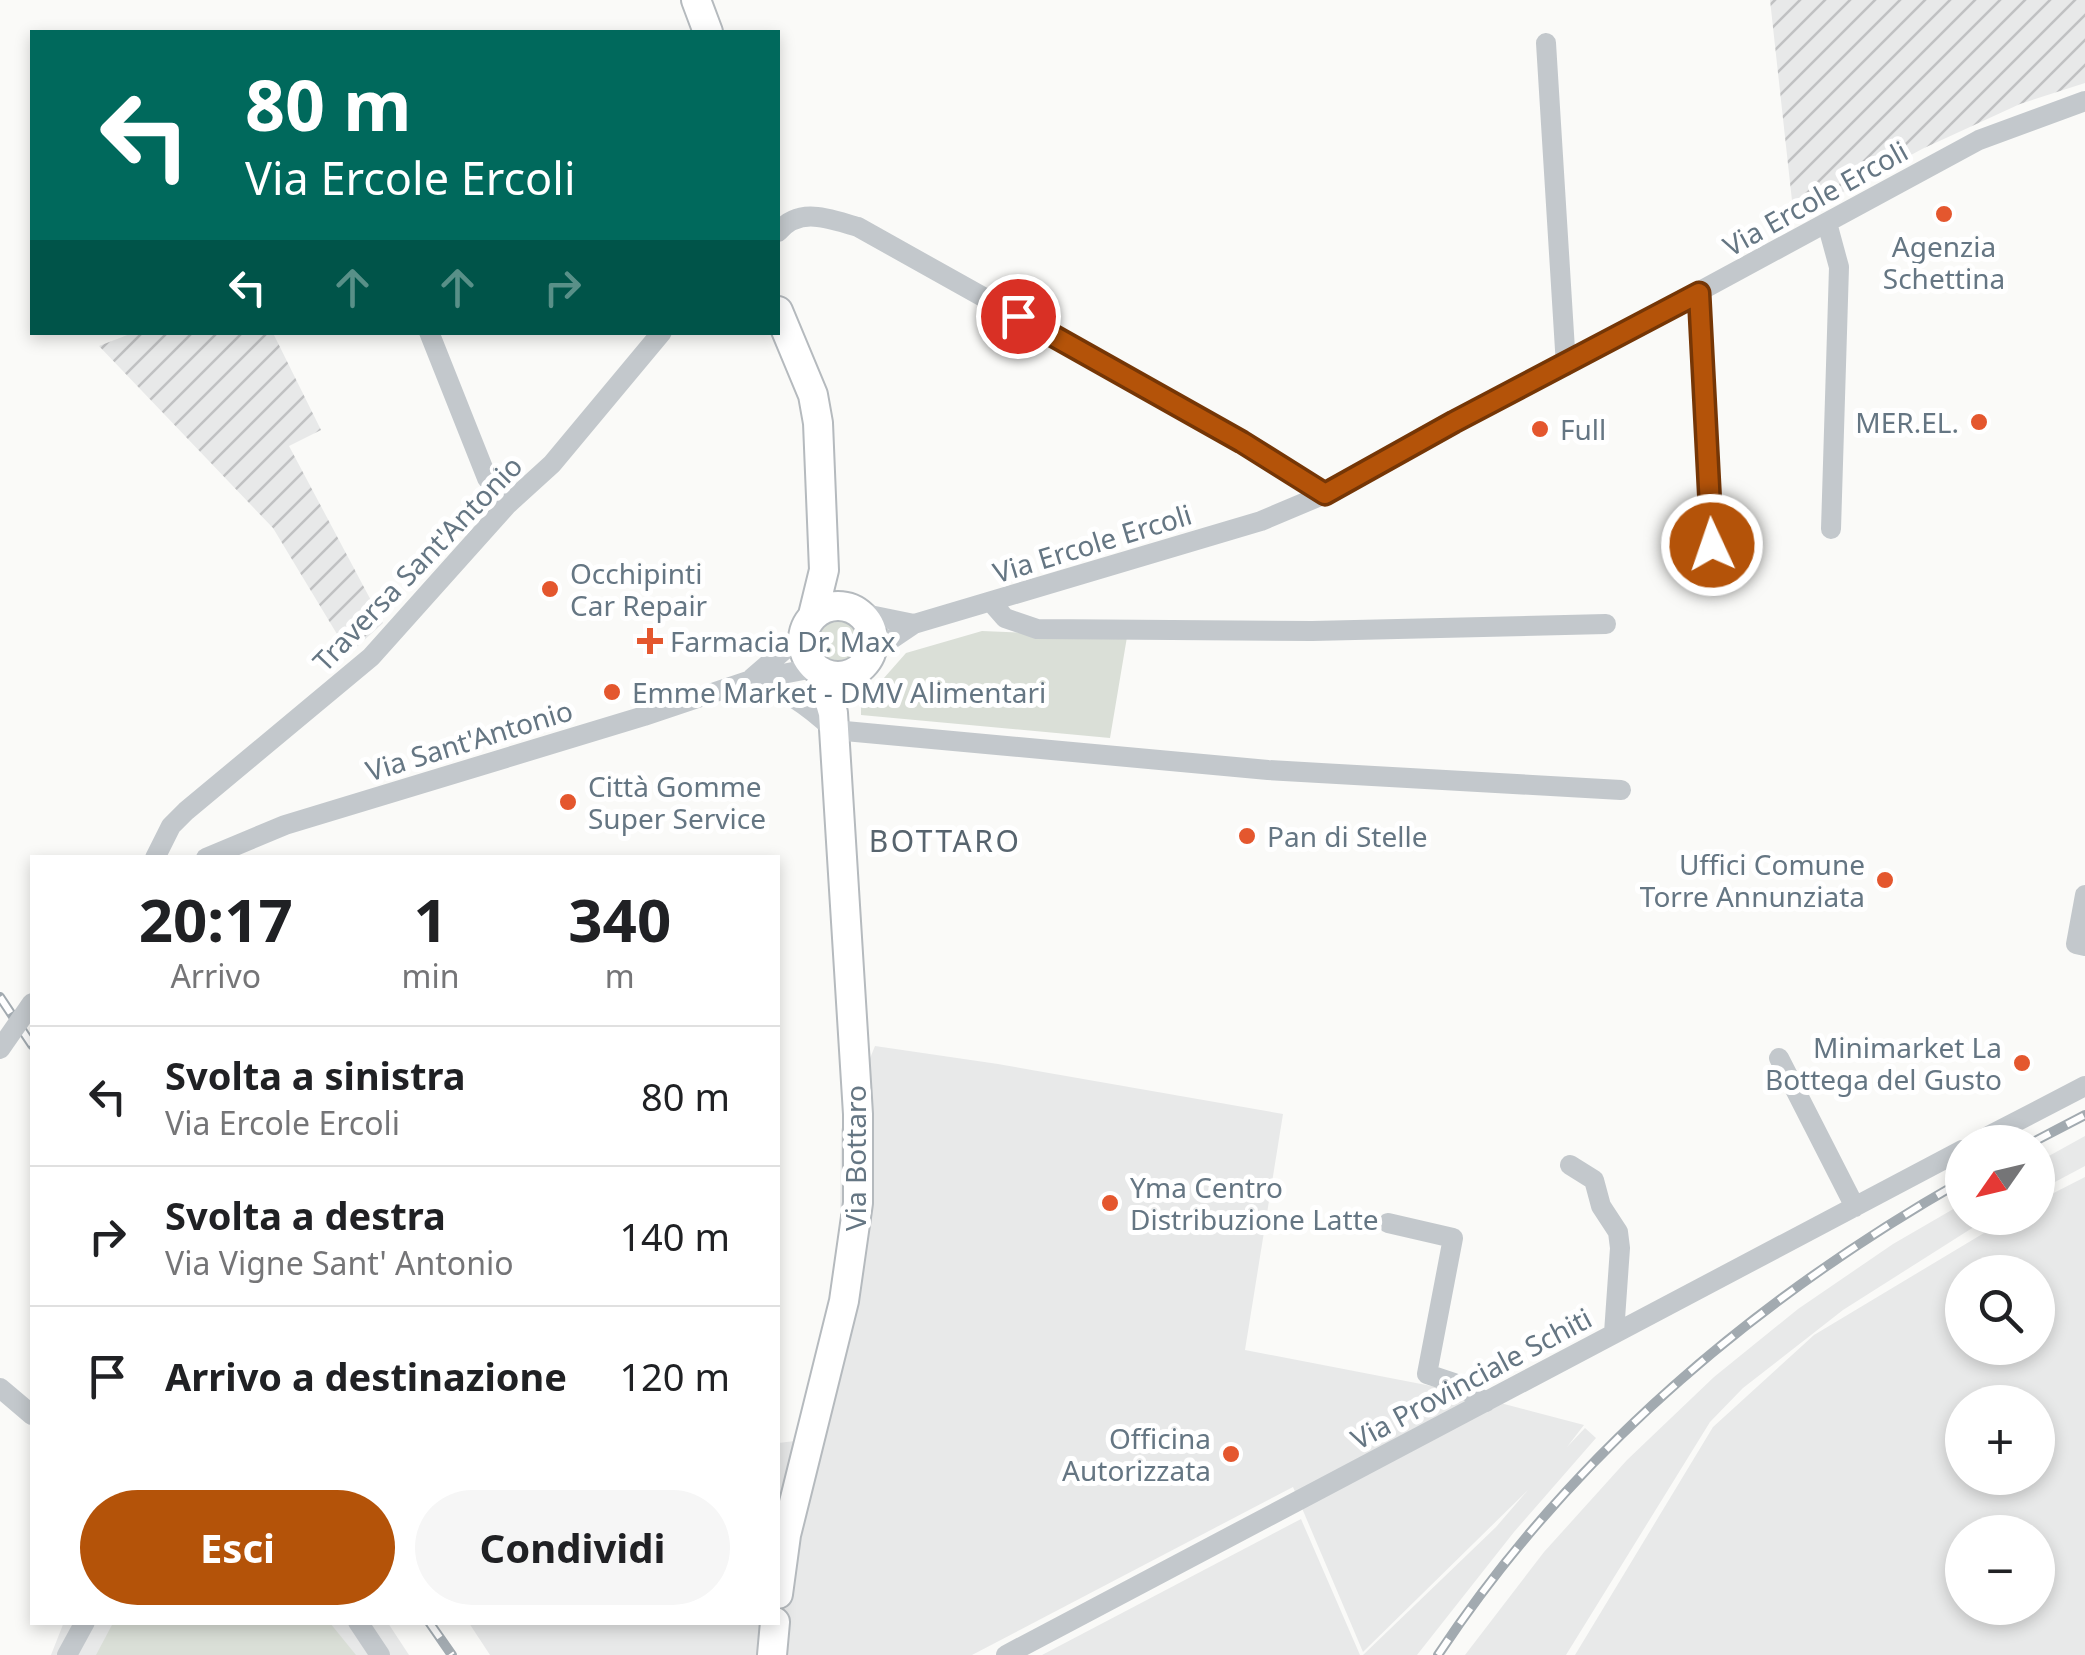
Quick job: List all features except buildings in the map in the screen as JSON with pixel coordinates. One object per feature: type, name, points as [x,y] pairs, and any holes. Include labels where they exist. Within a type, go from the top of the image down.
[{"type":"main road","points":[[696,0],[707,30]]},
{"type":"main road","points":[[717,30],[718,0]]},
{"type":"main road","points":[[780,315],[816,409],[824,570],[804,652],[818,670],[832,676],[863,662]]},
{"type":"main road","points":[[824,570],[872,631],[863,662],[834,722]]},
{"type":"main road","points":[[808,624],[834,606],[853,610]]},
{"type":"main road","name":"Via Bottaro","points":[[780,1581],[790,1518],[844,1301],[858,1203],[858,1114],[834,722],[818,670]]},
{"type":"main road","points":[[772,1655],[775,1625]]},
{"type":"street","points":[[1546,43],[1566,366]]},
{"type":"street","name":"Via Ercole Ercoli","points":[[863,662],[914,624],[1261,521],[1325,494],[1980,140],[2085,101]]},
{"type":"street","points":[[780,229],[808,214],[858,227],[1242,442],[1325,494]]},
{"type":"street","points":[[1828,223],[1839,267],[1830,529]]},
{"type":"street","points":[[1699,293],[1712,545]]},
{"type":"street","points":[[431,335],[487,478],[507,504]]},
{"type":"street","name":"Traversa Sant'Antonio","points":[[156,855],[170,826],[186,810],[371,657],[507,504],[552,464],[660,335]]},
{"type":"street","points":[[991,602],[1006,618],[1037,629],[1312,631],[1606,624]]},
{"type":"street","name":"Via Ercole Ercoli","points":[[853,610],[914,624]]},
{"type":"street","name":"Via Sant'Antonio","points":[[750,680],[808,624]]},
{"type":"street","name":"Via Sant'Antonio","points":[[213,855],[286,825],[750,680],[818,670]]},
{"type":"street","points":[[750,680],[774,686],[834,722],[1268,770],[1620,790]]},
{"type":"street","points":[[2085,895],[2076,944],[2085,946]]},
{"type":"street","points":[[0,1049],[30,1006]]},
{"type":"street","points":[[1778,1058],[1855,1207]]},
{"type":"street","points":[[2010,1125],[2085,1086]]},
{"type":"street","name":"Via Provinciale Schiti","points":[[1006,1655],[1945,1159]]},
{"type":"street","points":[[1570,1165],[1594,1180],[1601,1206],[1618,1232],[1614,1333]]},
{"type":"street","points":[[1388,1224],[1453,1238],[1427,1374],[1454,1383],[1486,1402]]},
{"type":"street","points":[[0,1388],[30,1413]]},
{"type":"street","points":[[67,1655],[83,1625]]},
{"type":"street","points":[[360,1625],[380,1655]]},
{"type":"shaded area","points":[[1770,0],[2085,0],[2085,83],[2020,104],[1922,149],[1794,219]]},
{"type":"shaded area","points":[[127,335],[274,335],[321,430],[289,446],[383,623],[349,654],[273,528],[99,346]]},
{"type":"shaded area","points":[[837,621],[851,627],[857,641],[851,655],[837,661],[823,655],[817,641],[823,627]]},
{"type":"shaded area","points":[[982,631],[1127,637],[1110,738],[861,715],[861,704],[906,653]]},
{"type":"shaded area","points":[[875,1046],[1283,1114],[1245,1350],[1447,1389],[1584,1425],[1567,1447],[1585,1428],[1596,1438],[1514,1532],[1417,1655],[1363,1655],[1496,1527],[1528,1490],[1363,1652],[1293,1487],[972,1655],[490,1655],[470,1625],[780,1625],[780,1443],[795,1441],[836,1271],[841,1130]]},
{"type":"shaded area","points":[[2085,1136],[2085,1166],[2055,1182],[2055,1153]]},
{"type":"shaded area","points":[[2085,1177],[2085,1655],[1575,1655],[1713,1427],[1814,1335],[1945,1256],[1945,1365],[2055,1365],[2055,1255],[1947,1255],[1981,1235],[2055,1235],[2055,1192]]},
{"type":"shaded area","points":[[1945,1214],[1945,1235],[1961,1235],[1843,1310],[1743,1388],[1710,1422],[1566,1655],[1465,1655],[1544,1552],[1627,1460],[1714,1377],[1798,1309]]},
{"type":"shaded area","points":[[1301,1519],[1360,1655],[1042,1655]]},
{"type":"shaded area","points":[[63,1625],[389,1625],[409,1655],[51,1655]]},
{"type":"shaded area","points":[[112,1625],[332,1625],[356,1655],[96,1655]]},
{"type":"railway","points":[[0,997],[30,1042]]},
{"type":"railway","points":[[2055,1131],[2085,1115]]},
{"type":"railway","points":[[1438,1655],[1490,1582],[1547,1513],[1672,1387],[1811,1277],[1945,1191]]},
{"type":"railway","points":[[431,1625],[452,1655]]},
{"type":"place","name":"Agenzia Schettina","points":[[1944,214]]},
{"type":"place","name":"MER.EL.","points":[[1979,422]]},
{"type":"place","name":"Full","points":[[1540,429]]},
{"type":"place","name":"Occhipinti Car Repair","points":[[550,589]]},
{"type":"place","name":"Farmacia Dr. Max","points":[[650,641]]},
{"type":"place","name":"Emme Market - DMV Alimentari","points":[[612,692]]},
{"type":"place","name":"Città Gomme Super Service","points":[[568,802]]},
{"type":"place","name":"Pan di Stelle","points":[[1247,836]]},
{"type":"place","name":"Uffici Comune Torre Annunziata","points":[[1885,880]]},
{"type":"place","name":"Minimarket La Bottega del Gusto","points":[[2022,1063]]},
{"type":"place","name":"Yma Centro Distribuzione Latte","points":[[1110,1203]]},
{"type":"place","name":"Officina Autorizzata","points":[[1231,1454]]},
{"type":"district","name":"BOTTARO","points":[[945,840]]},
{"type":"route","points":[[1018,316],[1242,442],[1325,494],[1699,293],[1712,545]]}]
